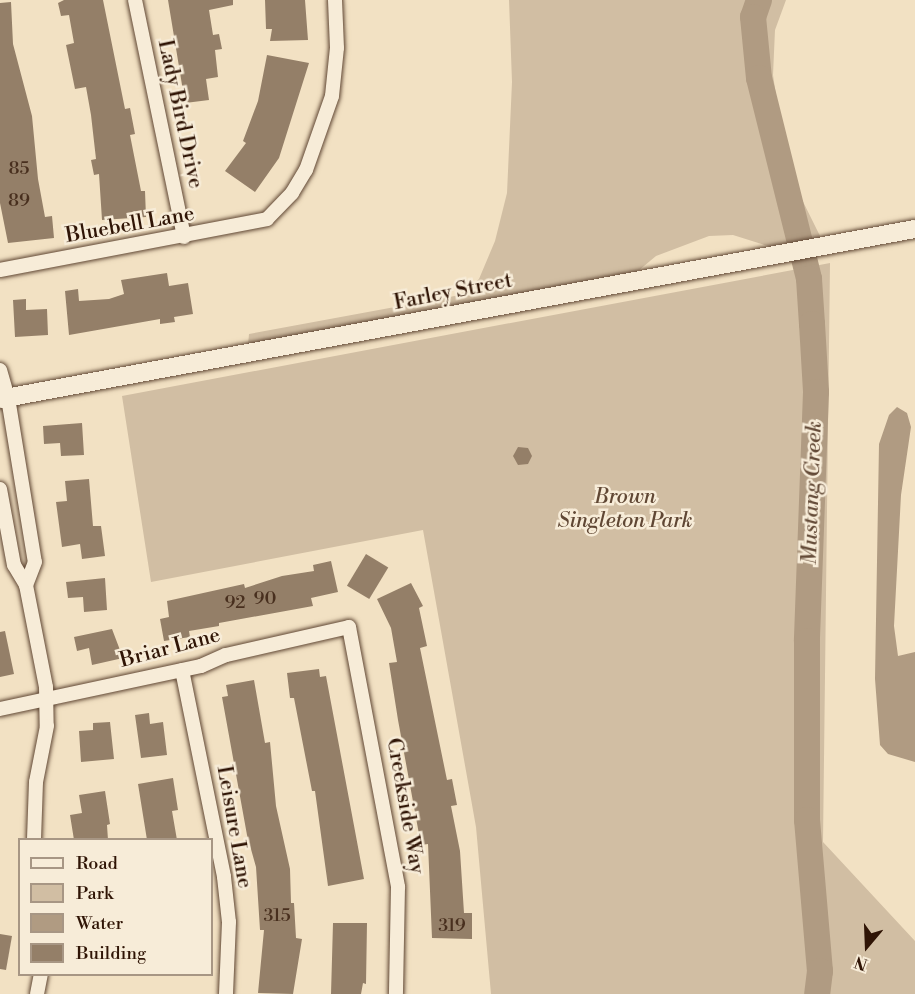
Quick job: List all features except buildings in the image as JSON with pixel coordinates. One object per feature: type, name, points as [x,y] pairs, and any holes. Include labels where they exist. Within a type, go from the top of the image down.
[{"type":"street","name":"Lady Bird Drive","points":[[135,0],[184,237]]},
{"type":"street","name":"Bluebell Lane","points":[[0,270],[184,237],[267,219],[286,201],[306,170],[332,96],[337,48],[334,0]]},
{"type":"street","name":"Farley Street","points":[[4,398],[915,229]]},
{"type":"street","points":[[0,370],[29,518],[34,562],[26,585]]},
{"type":"street","points":[[0,489],[2,520],[14,565],[26,585],[47,699],[34,838]]},
{"type":"street","points":[[2,520],[29,518]]},
{"type":"street","name":"Briar Lane","points":[[0,709],[182,669],[259,647],[350,627]]},
{"type":"street","name":"Creekside Way","points":[[350,627],[398,887],[396,994]]},
{"type":"street","name":"Leisure Lane","points":[[182,669],[224,877],[229,922],[226,994]]},
{"type":"street","points":[[37,994],[41,976]]},
{"type":"green space","points":[[509,0],[786,0],[775,30],[773,75],[778,109],[772,139],[821,238],[796,240],[774,248],[733,235],[709,236],[656,256],[632,276],[248,345],[249,334],[460,295],[479,279],[495,241],[507,193],[512,82]]},
{"type":"green space","name":"Brown Singleton Park","points":[[830,263],[823,842],[915,941],[915,994],[491,994],[476,827],[423,530],[151,582],[122,396]]},
{"type":"water","points":[[897,407],[907,413],[911,427],[901,495],[894,626],[898,656],[915,652],[915,762],[888,754],[880,745],[875,679],[879,444],[889,415]]},
{"type":"waterway","name":"Mustang Creek","points":[[759,0],[753,17],[759,78],[809,279],[816,392],[807,641],[807,820],[820,971],[817,994]]}]
